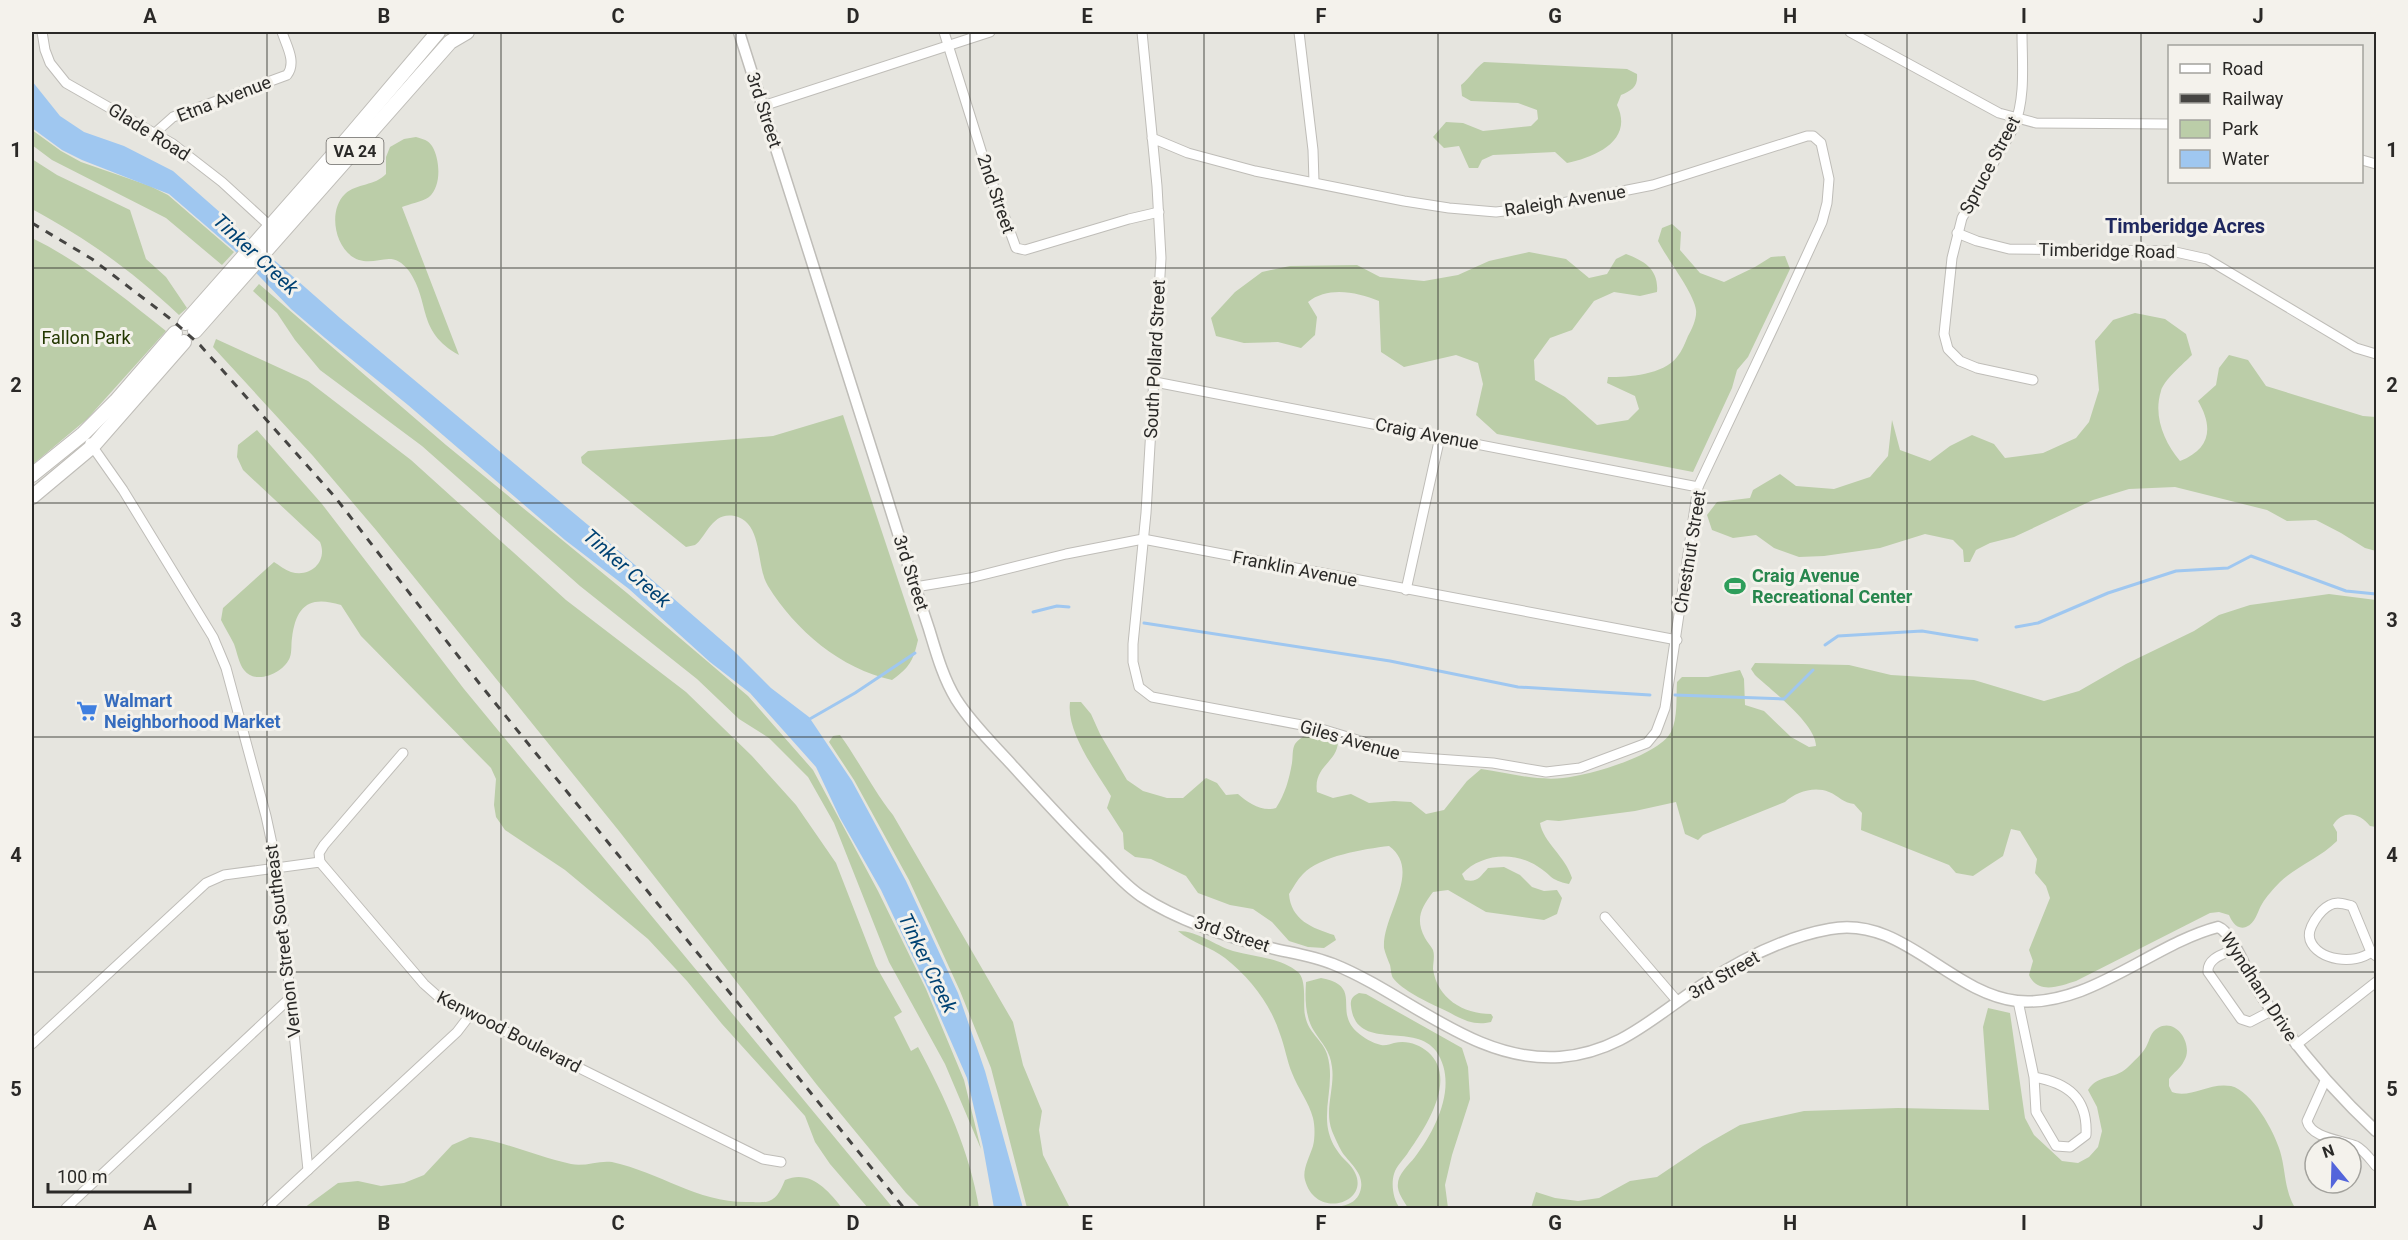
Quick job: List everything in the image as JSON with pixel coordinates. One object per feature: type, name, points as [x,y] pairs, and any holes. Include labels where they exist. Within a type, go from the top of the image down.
[{"type":"main road","name":"VA 24","points":[[32,497],[93,446],[211,300],[438,32]]},
{"type":"main road","name":"VA 24","points":[[269,234],[450,42],[467,32]]},
{"type":"main road","name":"VA 24","points":[[32,475],[83,434],[185,332]]},
{"type":"street","name":"Glade Road","points":[[42,32],[50,63],[66,83],[173,144],[222,182],[269,234]]},
{"type":"street","name":"Etna Avenue","points":[[155,133],[173,117],[284,77],[290,72],[291,66],[282,32]]},
{"type":"street","name":"3rd Street","points":[[739,32],[943,671],[959,704],[1074,834],[1133,890],[1146,899],[1230,937],[1334,964],[1479,1041],[1519,1055],[1564,1057],[1599,1050],[1637,1032],[1721,973],[1756,955],[1812,933],[1846,927],[1862,927],[1883,933],[1977,988],[2018,1001],[2048,1000],[2087,988],[2212,928]]},
{"type":"street","name":"2nd Street","points":[[944,32],[984,160],[1016,248],[1025,250],[1159,212]]},
{"type":"street","points":[[763,106],[990,32]]},
{"type":"street","name":"South Pollard Street","points":[[1139,687],[1135,678],[1133,644],[1155,382],[1161,258],[1159,212],[1142,32]]},
{"type":"street","points":[[1299,32],[1313,150],[1314,182]]},
{"type":"street","points":[[1850,32],[1999,113],[2017,119],[2036,123],[2168,124]]},
{"type":"street","name":"Spruce Street","points":[[2022,32],[2022,96],[2017,119],[1969,204],[1957,233],[1944,334],[1948,349],[1959,361],[1971,366],[2033,380]]},
{"type":"street","name":"Raleigh Avenue","points":[[1152,138],[1188,153],[1216,161],[1476,212],[1511,212],[1653,186],[1807,136],[1818,139],[1824,153]]},
{"type":"street","name":"Chestnut Street","points":[[1531,769],[1546,772],[1575,769],[1647,743],[1653,737],[1663,717],[1677,640],[1698,487],[1821,222],[1829,192],[1824,153]]},
{"type":"street","name":"Timberidge Road","points":[[1957,233],[2009,249],[2171,251],[2207,259],[2356,348],[2376,354]]},
{"type":"street","name":"Craig Avenue","points":[[1155,382],[1698,487]]},
{"type":"street","name":"Vernon Street Southeast","points":[[83,434],[123,490],[213,637],[239,712],[277,867],[308,1170]]},
{"type":"street","points":[[1406,590],[1440,437]]},
{"type":"street","name":"Franklin Avenue","points":[[915,587],[970,578],[1066,554],[1143,539],[1677,640]]},
{"type":"street","name":"Giles Avenue","points":[[1139,687],[1152,697],[1318,728],[1364,742],[1395,756],[1493,763],[1531,769]]},
{"type":"street","points":[[32,1044],[198,888],[224,875],[320,861],[319,853],[324,845],[403,753]]},
{"type":"street","name":"Kenwood Boulevard","points":[[320,861],[424,984],[442,1000],[763,1159],[781,1162]]},
{"type":"street","points":[[2339,903],[2352,906],[2374,954],[2356,960],[2343,960],[2329,956],[2316,948],[2310,939],[2310,929],[2321,912],[2330,905],[2339,903]]},
{"type":"street","points":[[1605,917],[1678,1002]]},
{"type":"street","name":"Wyndham Drive","points":[[2212,928],[2218,927],[2227,932],[2271,1011],[2296,1045],[2325,1081],[2376,1131]]},
{"type":"street","points":[[2235,949],[2211,961],[2208,965],[2208,972],[2241,1019],[2250,1022],[2271,1011]]},
{"type":"street","points":[[2296,1045],[2376,982]]},
{"type":"street","points":[[66,1209],[291,997]]},
{"type":"street","points":[[2018,1001],[2034,1077],[2036,1112],[2056,1146],[2070,1147],[2086,1135],[2087,1120],[2072,1090],[2049,1079],[2034,1077]]},
{"type":"street","points":[[267,1209],[457,1032],[470,1015]]},
{"type":"street","points":[[2325,1081],[2307,1121],[2308,1126],[2316,1132],[2356,1146],[2376,1166]]},
{"type":"green space","points":[[1484,62],[1627,69],[1637,74],[1637,78],[1634,88],[1621,95],[1617,105],[1621,117],[1616,137],[1600,151],[1567,163],[1555,152],[1493,155],[1482,160],[1478,168],[1469,168],[1459,146],[1444,148],[1433,137],[1446,122],[1463,123],[1483,131],[1531,126],[1538,119],[1537,110],[1518,103],[1471,101],[1462,96],[1461,85]]},
{"type":"green space","points":[[32,130],[81,162],[150,186],[168,195],[234,252],[222,265],[166,218],[52,160],[32,145]]},
{"type":"green space","points":[[416,137],[427,141],[435,151],[438,179],[429,197],[402,207],[459,355],[445,346],[436,336],[426,316],[416,283],[403,264],[391,259],[366,261],[351,256],[344,249],[336,230],[336,210],[345,194],[382,178],[386,174],[386,157],[390,147],[404,139]]},
{"type":"green space","points":[[32,159],[57,175],[130,210],[146,259],[166,277],[187,308],[179,315],[109,257],[32,209]]},
{"type":"green space","points":[[1672,224],[1681,232],[1680,250],[1700,273],[1724,282],[1771,257],[1785,256],[1790,269],[1748,357],[1737,370],[1732,388],[1693,472],[1497,434],[1476,415],[1483,384],[1478,363],[1456,355],[1404,367],[1381,352],[1379,301],[1370,298],[1352,293],[1333,292],[1308,302],[1317,317],[1315,335],[1301,348],[1278,342],[1244,343],[1216,336],[1211,318],[1235,292],[1262,272],[1290,266],[1357,265],[1380,277],[1424,281],[1458,275],[1489,261],[1529,252],[1566,259],[1589,278],[1607,274],[1616,259],[1626,254],[1649,267],[1656,278],[1657,292],[1640,296],[1614,292],[1594,301],[1572,330],[1550,338],[1534,360],[1535,380],[1565,397],[1597,425],[1628,420],[1639,409],[1635,396],[1607,383],[1608,377],[1645,374],[1671,363],[1682,350],[1695,320],[1694,303],[1658,241],[1662,228]]},
{"type":"green space","name":"Fallon Park","points":[[32,238],[85,269],[166,331],[87,419],[32,465]]},
{"type":"green space","points":[[259,284],[446,445],[627,593],[748,696],[813,770],[878,891],[926,989],[964,1080],[981,1149],[945,1064],[889,962],[834,823],[808,777],[769,738],[739,719],[697,679],[580,586],[422,446],[320,370],[295,340],[277,313],[253,291]]},
{"type":"green space","points":[[2135,313],[2165,319],[2186,334],[2192,355],[2166,382],[2158,410],[2165,437],[2180,461],[2190,456],[2203,444],[2207,429],[2206,420],[2198,401],[2216,385],[2219,368],[2229,355],[2248,360],[2266,386],[2363,416],[2376,417],[2376,551],[2365,548],[2316,520],[2287,521],[2267,510],[2175,487],[2129,489],[2093,500],[2014,537],[1990,543],[1976,550],[1970,562],[1964,562],[1963,550],[1953,540],[1925,534],[1880,548],[1799,557],[1774,548],[1756,535],[1733,538],[1712,530],[1707,515],[1717,502],[1750,498],[1753,490],[1780,474],[1796,486],[1834,489],[1870,477],[1888,456],[1892,420],[1900,450],[1930,461],[1950,446],[1972,435],[1994,444],[2005,458],[2043,453],[2076,438],[2089,422],[2099,390],[2095,341],[2113,320]]},
{"type":"green space","points":[[216,339],[308,381],[411,460],[566,600],[686,692],[752,756],[796,805],[836,863],[876,966],[902,1012],[894,1017],[911,1051],[918,1047],[938,1085],[963,1146],[979,1208],[921,1208],[906,1193],[817,1085],[619,831],[376,530],[313,456],[213,347]]},
{"type":"green space","points":[[843,415],[918,640],[910,663],[892,680],[873,675],[837,657],[792,618],[764,578],[755,538],[746,522],[738,517],[722,517],[711,525],[695,545],[686,547],[582,463],[581,457],[588,451],[773,436]]},
{"type":"green space","points":[[257,430],[322,504],[464,689],[893,1208],[868,1208],[830,1164],[815,1142],[805,1116],[648,939],[565,870],[505,830],[496,817],[494,805],[496,779],[491,768],[361,636],[341,605],[320,601],[306,606],[301,611],[294,627],[290,657],[282,668],[263,677],[249,675],[244,670],[221,620],[223,608],[274,562],[291,572],[305,573],[316,566],[322,556],[320,542],[243,470],[237,457],[238,445]]},
{"type":"green space","points":[[2329,594],[2376,600],[2376,827],[2352,815],[2346,815],[2337,820],[2333,825],[2337,832],[2337,841],[2280,882],[2264,901],[2254,920],[2246,927],[2237,926],[2229,915],[2219,912],[2210,913],[2076,981],[2050,987],[2038,985],[2029,975],[2033,961],[2029,950],[2050,898],[2046,886],[2035,873],[2037,859],[2020,831],[2011,829],[2003,856],[1973,876],[1956,873],[1949,865],[1861,830],[1862,813],[1854,804],[1823,790],[1811,790],[1794,795],[1785,802],[1703,835],[1698,840],[1685,834],[1676,802],[1635,811],[1559,821],[1547,820],[1540,823],[1542,830],[1569,870],[1572,878],[1569,884],[1554,879],[1528,861],[1508,857],[1478,862],[1462,874],[1465,880],[1473,881],[1488,868],[1504,867],[1520,875],[1532,887],[1544,891],[1557,890],[1562,898],[1557,914],[1544,920],[1486,912],[1448,890],[1433,892],[1425,903],[1420,925],[1433,950],[1435,979],[1446,996],[1453,1002],[1471,1011],[1491,1014],[1493,1017],[1491,1022],[1470,1022],[1415,995],[1392,977],[1384,948],[1385,935],[1402,881],[1402,868],[1398,856],[1389,846],[1355,851],[1331,858],[1320,862],[1303,874],[1289,894],[1294,910],[1304,922],[1334,935],[1336,940],[1324,948],[1308,947],[1289,941],[1272,922],[1253,909],[1230,905],[1198,893],[1186,876],[1151,859],[1135,857],[1124,849],[1123,833],[1107,808],[1111,796],[1083,751],[1070,714],[1070,702],[1081,702],[1091,714],[1127,780],[1143,791],[1167,798],[1183,798],[1206,778],[1217,783],[1226,795],[1238,794],[1256,806],[1266,809],[1276,808],[1288,781],[1295,744],[1305,736],[1316,734],[1327,736],[1338,742],[1334,755],[1318,776],[1317,792],[1333,798],[1351,794],[1369,803],[1411,802],[1426,814],[1444,810],[1467,781],[1481,769],[1533,778],[1563,778],[1622,763],[1652,749],[1664,741],[1671,732],[1676,714],[1677,682],[1682,677],[1708,677],[1740,670],[1744,679],[1745,705],[1764,711],[1791,737],[1809,747],[1816,746],[1809,728],[1792,708],[1755,675],[1751,669],[1755,663],[1849,665],[1891,675],[1974,680],[2044,701],[2079,691],[2126,664],[2194,631],[2219,615],[2250,605]]},
{"type":"green space","points":[[840,735],[893,815],[1013,1022],[1023,1065],[1042,1111],[1039,1130],[1043,1155],[1070,1208],[1027,1208],[991,1068],[960,991],[909,880],[854,780],[829,742],[833,736]]},
{"type":"green space","points":[[1178,931],[1199,936],[1233,951],[1283,963],[1301,976],[1307,1021],[1325,1049],[1330,1068],[1327,1122],[1330,1135],[1336,1148],[1356,1175],[1357,1186],[1353,1195],[1344,1201],[1333,1204],[1322,1201],[1312,1194],[1305,1180],[1305,1167],[1314,1139],[1313,1118],[1292,1073],[1276,1023],[1265,1002],[1243,974],[1225,958]]},
{"type":"green space","points":[[1321,978],[1341,987],[1345,993],[1350,1024],[1362,1036],[1381,1045],[1408,1042],[1428,1052],[1436,1063],[1440,1075],[1440,1088],[1436,1102],[1423,1129],[1394,1174],[1393,1192],[1400,1208],[1320,1208],[1348,1204],[1357,1197],[1361,1186],[1359,1175],[1342,1152],[1332,1131],[1329,1115],[1333,1075],[1331,1061],[1328,1052],[1311,1026],[1307,1014],[1306,982]]},
{"type":"green space","points":[[1359,993],[1366,994],[1462,1048],[1468,1067],[1470,1099],[1445,1185],[1448,1208],[1408,1208],[1398,1188],[1401,1175],[1423,1146],[1437,1120],[1445,1092],[1443,1064],[1436,1051],[1426,1042],[1363,1029],[1355,1020],[1351,1006],[1352,998]]},
{"type":"green space","points":[[1988,1008],[2010,1013],[2025,1118],[2034,1135],[2062,1161],[2078,1163],[2089,1157],[2098,1147],[2102,1131],[2097,1107],[2088,1090],[2092,1085],[2101,1079],[2122,1072],[2146,1047],[2155,1030],[2171,1026],[2182,1035],[2187,1048],[2183,1064],[2169,1079],[2172,1092],[2179,1094],[2223,1085],[2239,1089],[2247,1095],[2261,1113],[2277,1143],[2289,1194],[2295,1208],[1531,1208],[1536,1192],[1555,1198],[1578,1201],[1599,1198],[1630,1181],[1657,1177],[1703,1146],[1740,1125],[1804,1111],[1898,1108],[1989,1110],[1983,1027]]},
{"type":"green space","points":[[470,1137],[496,1142],[571,1164],[612,1162],[648,1173],[697,1193],[732,1201],[767,1202],[777,1195],[785,1180],[802,1177],[818,1183],[842,1208],[304,1208],[338,1183],[358,1181],[381,1186],[404,1183],[424,1175],[452,1145]]},
{"type":"water","name":"Tinker Creek","points":[[32,81],[60,116],[84,132],[124,146],[173,171],[340,318],[612,545],[734,651],[771,688],[809,717],[852,781],[906,881],[958,993],[985,1071],[1023,1208],[994,1208],[967,1078],[881,890],[840,818],[816,767],[750,693],[710,662],[629,589],[565,540],[408,405],[291,309],[234,250],[169,194],[82,160],[62,150],[32,128]]},
{"type":"waterway","points":[[2016,627],[2038,623],[2108,593],[2176,571],[2228,568],[2251,556],[2346,591],[2376,594]]},
{"type":"waterway","points":[[1033,612],[1057,606],[1069,607]]},
{"type":"waterway","points":[[1144,623],[1390,661],[1518,687],[1650,695]]},
{"type":"waterway","points":[[1825,645],[1838,636],[1922,631],[1977,640]]},
{"type":"waterway","points":[[808,720],[855,693],[915,653]]},
{"type":"waterway","points":[[1675,695],[1784,699],[1813,670]]},
{"type":"railway","points":[[32,223],[92,259],[172,320],[200,345],[335,497],[479,683],[904,1208]]},
{"type":"place","name":"Craig Avenue Recreational Center","points":[[1735,586]]},
{"type":"place","name":"Walmart Neighborhood Market","points":[[87,711]]},
{"type":"district","name":"Timberidge Acres","points":[[2185,226]]}]
